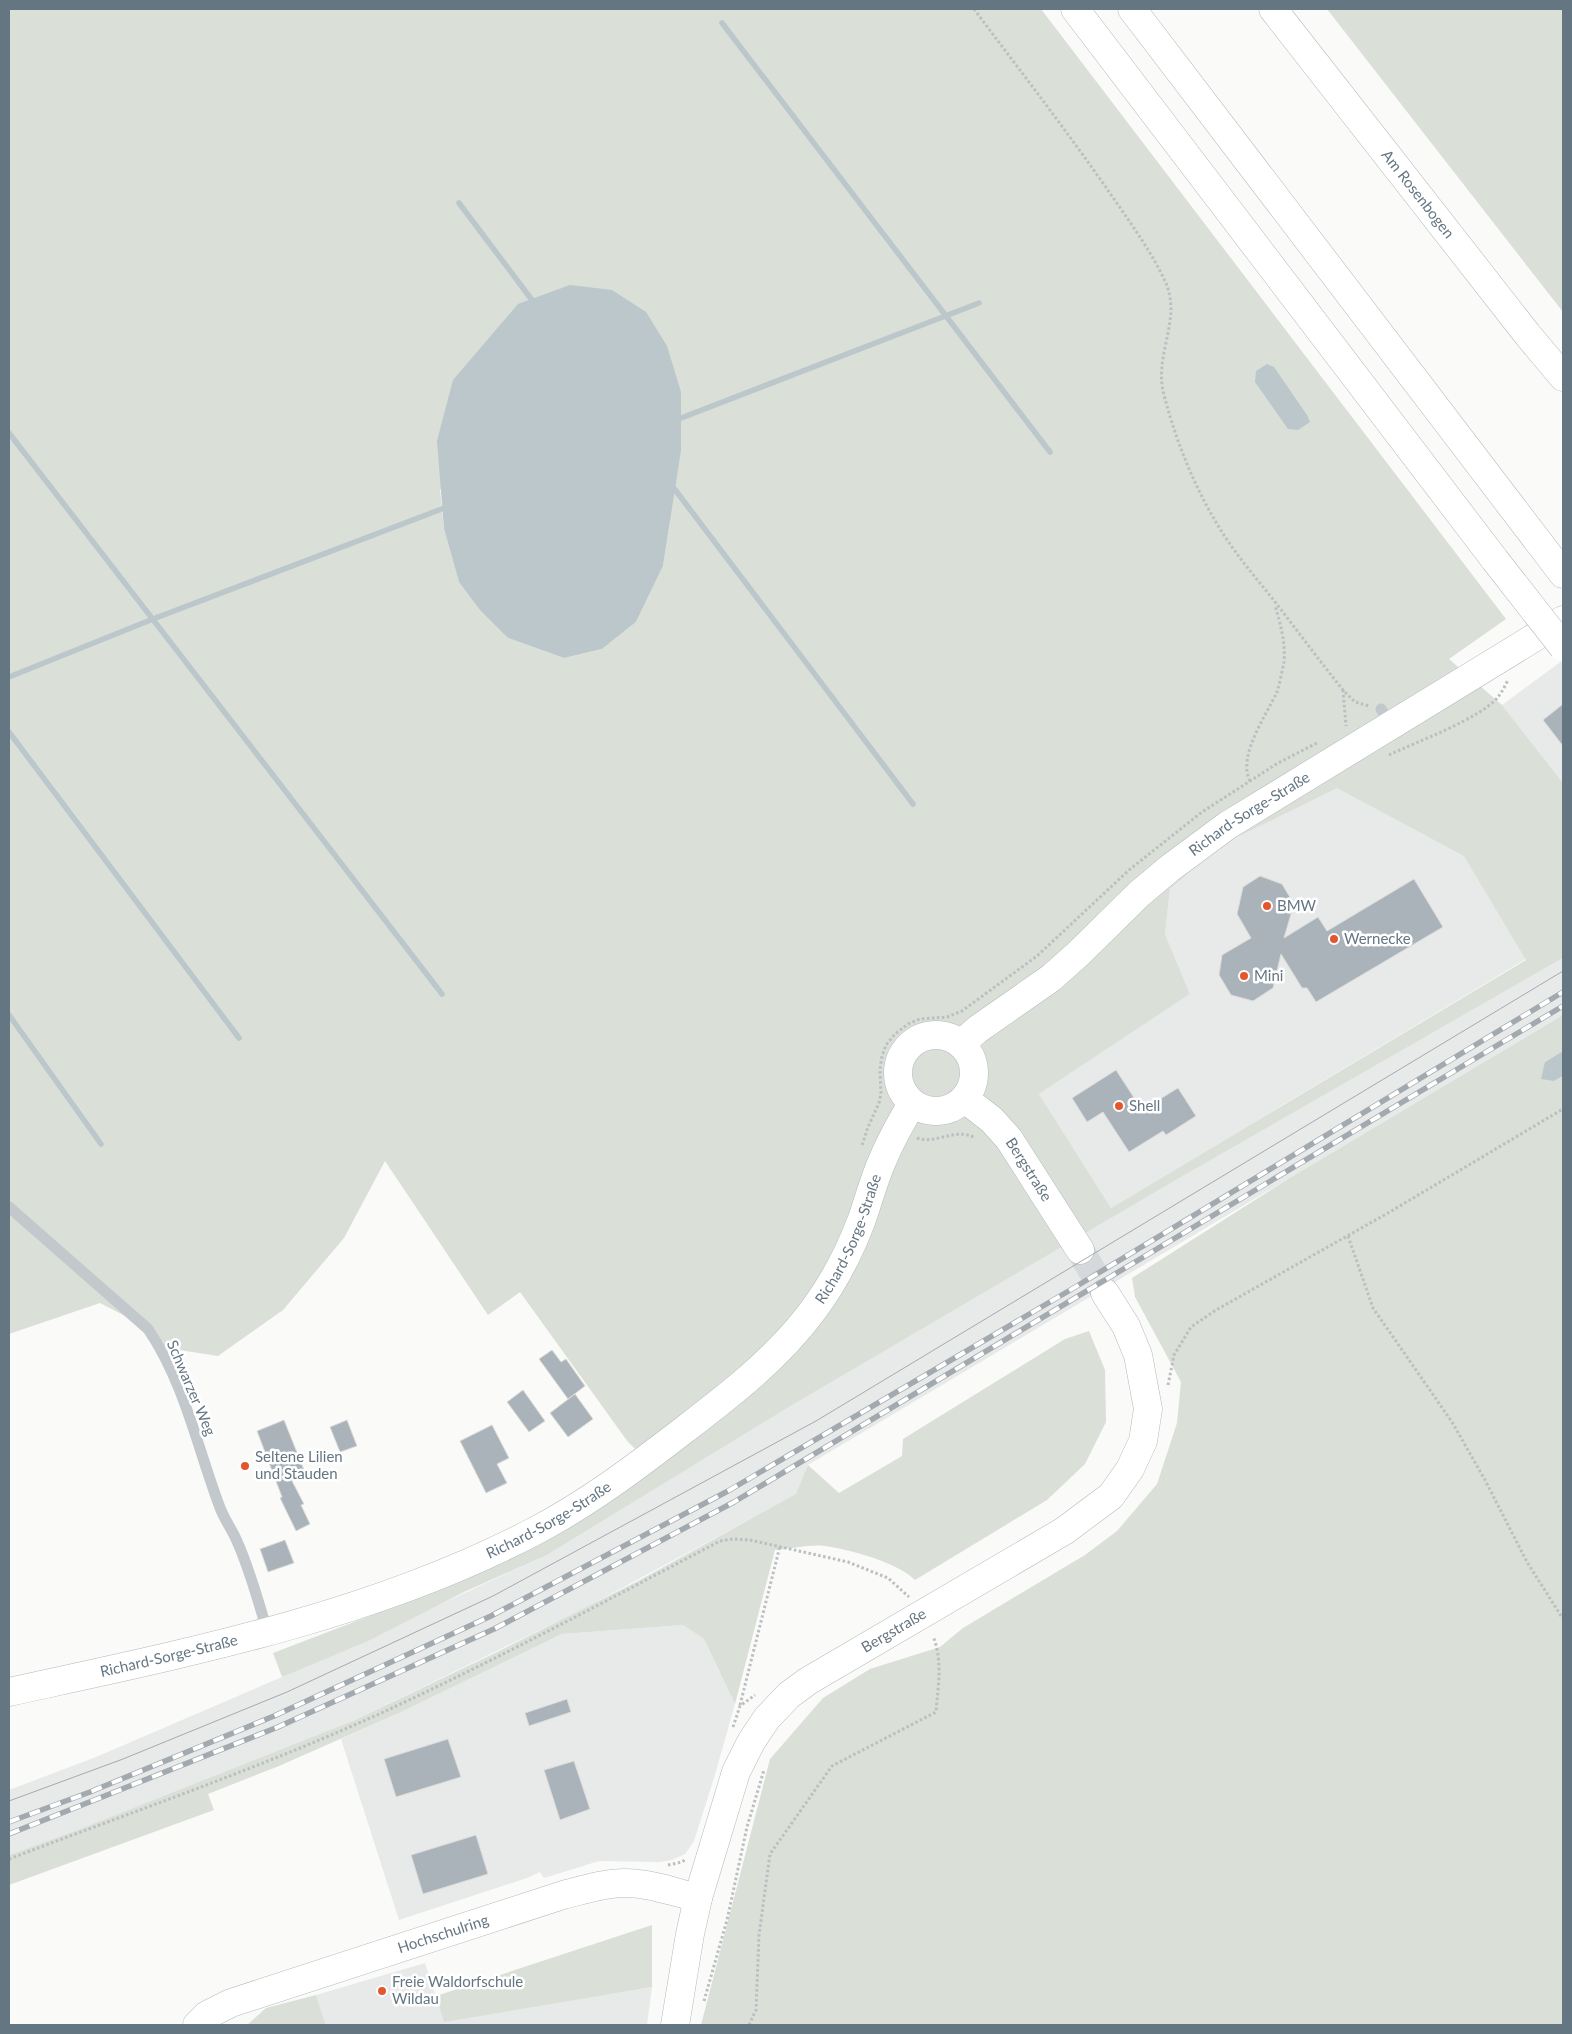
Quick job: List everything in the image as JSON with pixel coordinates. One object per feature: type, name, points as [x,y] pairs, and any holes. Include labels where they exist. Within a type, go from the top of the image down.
[{"type":"main road","points":[[1075,9],[1563,647]]},
{"type":"main road","points":[[1132,9],[1563,574]]},
{"type":"main road","name":"Am Rosenbogen","points":[[1273,9],[1563,377]]},
{"type":"main road","name":"Richard-Sorge-Straße","points":[[961,1044],[978,1029],[1051,978],[1139,894],[1201,844],[1386,716],[1563,620]]},
{"type":"main road","points":[[930,1035],[946,1036],[961,1044],[969,1053],[974,1064],[975,1077],[972,1089],[965,1099],[956,1107],[945,1111],[922,1110],[912,1104],[904,1096],[897,1075],[901,1059],[910,1045],[930,1035]]},
{"type":"main road","name":"Bergstraße","points":[[965,1099],[992,1120],[1009,1139],[1080,1250]]},
{"type":"main road","name":"Richard-Sorge-Straße","points":[[9,1692],[268,1633],[350,1607],[441,1574],[533,1532],[593,1496],[653,1454],[738,1388],[793,1335],[831,1284],[855,1237],[882,1159],[912,1104]]},
{"type":"main road","name":"Bergstraße","points":[[675,2025],[698,1898],[736,1772],[751,1742],[767,1718],[789,1694],[808,1681],[1064,1531],[1111,1496],[1130,1469],[1143,1441],[1148,1409],[1138,1355],[1126,1326],[1106,1293]]},
{"type":"main road","name":"Hochschulring","points":[[196,2025],[207,2015],[231,2003],[563,1895],[604,1885],[625,1883],[657,1888],[698,1898]]},
{"type":"lane","name":"Schwarzer Weg","points":[[9,1207],[148,1329],[164,1353],[194,1429],[220,1507],[236,1540],[249,1574],[268,1633]]},
{"type":"path","points":[[974,9],[1090,165],[1143,240],[1166,283],[1172,321],[1162,360],[1161,383],[1171,422],[1192,475],[1213,518],[1233,550],[1343,690],[1356,702],[1386,716]]},
{"type":"path","points":[[1275,602],[1284,640],[1284,661],[1278,690],[1256,733],[1247,760],[1247,775],[1250,781],[1307,747]]},
{"type":"path","points":[[1343,690],[1346,730]]},
{"type":"path","points":[[860,1153],[881,1094],[880,1069],[882,1056],[886,1045],[895,1034],[908,1024],[920,1019],[954,1015],[1037,956]]},
{"type":"path","points":[[1191,1327],[1216,1310],[1348,1236],[1563,1109]]},
{"type":"path","points":[[874,1115],[922,1140],[956,1133],[975,1137],[982,1142]]},
{"type":"path","points":[[1348,1236],[1374,1308],[1452,1422],[1486,1480],[1527,1562],[1563,1618]]},
{"type":"path","points":[[9,1859],[277,1758],[376,1715],[488,1663],[720,1542],[733,1539],[750,1540],[848,1562],[888,1578],[913,1601]]},
{"type":"path","points":[[740,1706],[780,1546]]},
{"type":"path","points":[[749,2025],[756,2010],[759,1935],[770,1854],[832,1766],[936,1712],[940,1666],[938,1649],[932,1636],[925,1641]]},
{"type":"path","points":[[702,2006],[727,1920],[747,1827],[766,1765]]},
{"type":"shaded area","points":[[9,9],[1041,9],[1506,619],[1449,659],[1502,705],[1563,783],[1563,958],[1176,1180],[794,1404],[547,1555],[464,1592],[368,1641],[282,1677],[273,1653],[448,1586],[511,1554],[655,1468],[628,1442],[520,1292],[488,1315],[385,1161],[344,1238],[283,1310],[218,1356],[160,1347],[129,1318],[100,1303],[9,1334]],"holes":[[[440,489],[670,521],[663,566],[636,622],[602,649],[564,658],[508,638],[459,582],[444,529]],[[1337,788],[1464,856],[1526,960],[1111,1208],[1039,1094],[1190,994],[1165,934],[1170,889],[1219,846]]]},
{"type":"shaded area","points":[[1327,9],[1563,9],[1563,312]]},
{"type":"shaded area","points":[[570,285],[612,290],[646,312],[667,346],[681,392],[681,450],[663,566],[636,622],[602,649],[564,658],[508,638],[480,610],[459,582],[444,529],[437,441],[453,380],[518,304]]},
{"type":"shaded area","points":[[1267,364],[1274,367],[1307,415],[1310,422],[1298,430],[1288,429],[1255,382],[1256,371]]},
{"type":"shaded area","points":[[1563,660],[1563,783],[1502,705]]},
{"type":"shaded area","points":[[1337,787],[1464,855],[1526,959],[1111,1208],[1039,1094],[1190,994],[1165,934],[1170,889],[1219,846]]},
{"type":"shaded area","points":[[1563,958],[1563,1015],[808,1465],[797,1494],[579,1611],[355,1720],[80,1829],[9,1855],[9,1790],[96,1757],[282,1677],[547,1555],[794,1404],[1176,1180]]},
{"type":"shaded area","points":[[1563,1015],[1563,1051],[1545,1062],[1554,1081],[1563,1076],[1563,2025],[701,2025],[770,1759],[823,1698],[870,1669],[940,1647],[963,1628],[1085,1555],[1117,1531],[1157,1484],[1177,1423],[1181,1382],[1135,1297],[1132,1278],[1288,1179]]},
{"type":"shaded area","points":[[1563,1051],[1563,1076],[1554,1081],[1541,1079],[1545,1062]]},
{"type":"shaded area","points":[[1089,1331],[1105,1370],[1106,1422],[1085,1464],[1047,1500],[915,1580],[885,1562],[836,1548],[813,1546],[775,1550],[735,1704],[704,1639],[683,1625],[562,1634],[399,1713],[279,1766],[208,1794],[214,1810],[9,1885],[9,1855],[80,1829],[355,1720],[495,1653],[638,1581],[796,1494],[808,1465],[839,1493],[902,1456],[903,1439],[1065,1339]]},
{"type":"shaded area","points":[[683,1625],[704,1639],[735,1704],[694,1841],[685,1854],[672,1860],[659,1862],[599,1861],[544,1878],[540,1872],[399,1920],[341,1739],[562,1634]]},
{"type":"shaded area","points":[[652,1925],[652,1987],[444,2022],[436,1996]]},
{"type":"shaded area","name":"Freie Waldorfschule Wildau","points":[[425,1963],[444,2021],[652,1987],[647,2025],[326,2025],[316,1995]]},
{"type":"shaded area","points":[[316,1995],[326,2025],[247,2025],[266,2008]]},
{"type":"building","points":[[1563,704],[1563,746],[1543,720]]},
{"type":"building","name":"Wernecke","points":[[1260,876],[1282,884],[1294,904],[1284,938],[1318,917],[1327,931],[1414,879],[1443,927],[1316,1002],[1307,988],[1302,988],[1281,954],[1273,988],[1253,1001],[1231,995],[1219,975],[1222,955],[1251,938],[1237,914],[1243,887]]},
{"type":"building","points":[[1116,1070],[1142,1110],[1178,1088],[1196,1116],[1166,1135],[1163,1131],[1129,1152],[1103,1112],[1087,1122],[1072,1098]]},
{"type":"building","points":[[552,1350],[561,1362],[566,1359],[585,1386],[568,1399],[539,1359]]},
{"type":"building","points":[[523,1390],[545,1421],[529,1432],[507,1402]]},
{"type":"building","points":[[575,1394],[593,1419],[568,1437],[550,1413]]},
{"type":"building","points":[[284,1420],[306,1475],[292,1481],[304,1504],[301,1505],[310,1524],[296,1531],[280,1498],[282,1497],[257,1431]]},
{"type":"building","points":[[347,1420],[357,1446],[340,1452],[330,1427]]},
{"type":"building","points":[[492,1425],[509,1458],[497,1464],[507,1483],[486,1493],[460,1441]]},
{"type":"building","points":[[285,1540],[294,1563],[268,1572],[260,1549]]},
{"type":"building","points":[[567,1699],[571,1712],[529,1726],[525,1713]]},
{"type":"building","points":[[448,1739],[461,1777],[396,1797],[384,1759]]},
{"type":"building","points":[[574,1761],[590,1809],[560,1820],[544,1770]]},
{"type":"building","points":[[476,1835],[488,1874],[423,1894],[411,1855]]},
{"type":"waterway","points":[[722,23],[1050,452]]},
{"type":"waterway","points":[[459,203],[535,304]]},
{"type":"waterway","points":[[676,420],[979,303]]},
{"type":"waterway","points":[[9,433],[442,994]]},
{"type":"waterway","points":[[670,483],[913,804]]},
{"type":"waterway","points":[[9,677],[153,619],[447,507]]},
{"type":"waterway","points":[[9,732],[239,1038]]},
{"type":"waterway","points":[[9,1015],[101,1144]]},
{"type":"tunnel","points":[[1080,1250],[1105,1293]]},
{"type":"tram line","points":[[9,1801],[123,1759],[287,1692],[493,1596],[816,1421],[1563,971]]},
{"type":"railway","points":[[9,1822],[90,1792],[274,1716],[491,1616],[728,1491],[1072,1289],[1563,992]]},
{"type":"railway","points":[[9,1834],[278,1727],[494,1629],[734,1502],[1563,1006]]},
{"type":"place","name":"BMW","points":[[1267,906]]},
{"type":"place","name":"Wernecke","points":[[1334,939]]},
{"type":"place","name":"Mini","points":[[1244,976]]},
{"type":"place","name":"Shell","points":[[1119,1106]]},
{"type":"place","name":"Seltene Lilien und Stauden","points":[[245,1466]]},
{"type":"place","name":"Freie Waldorfschule Wildau","points":[[382,1991]]}]
